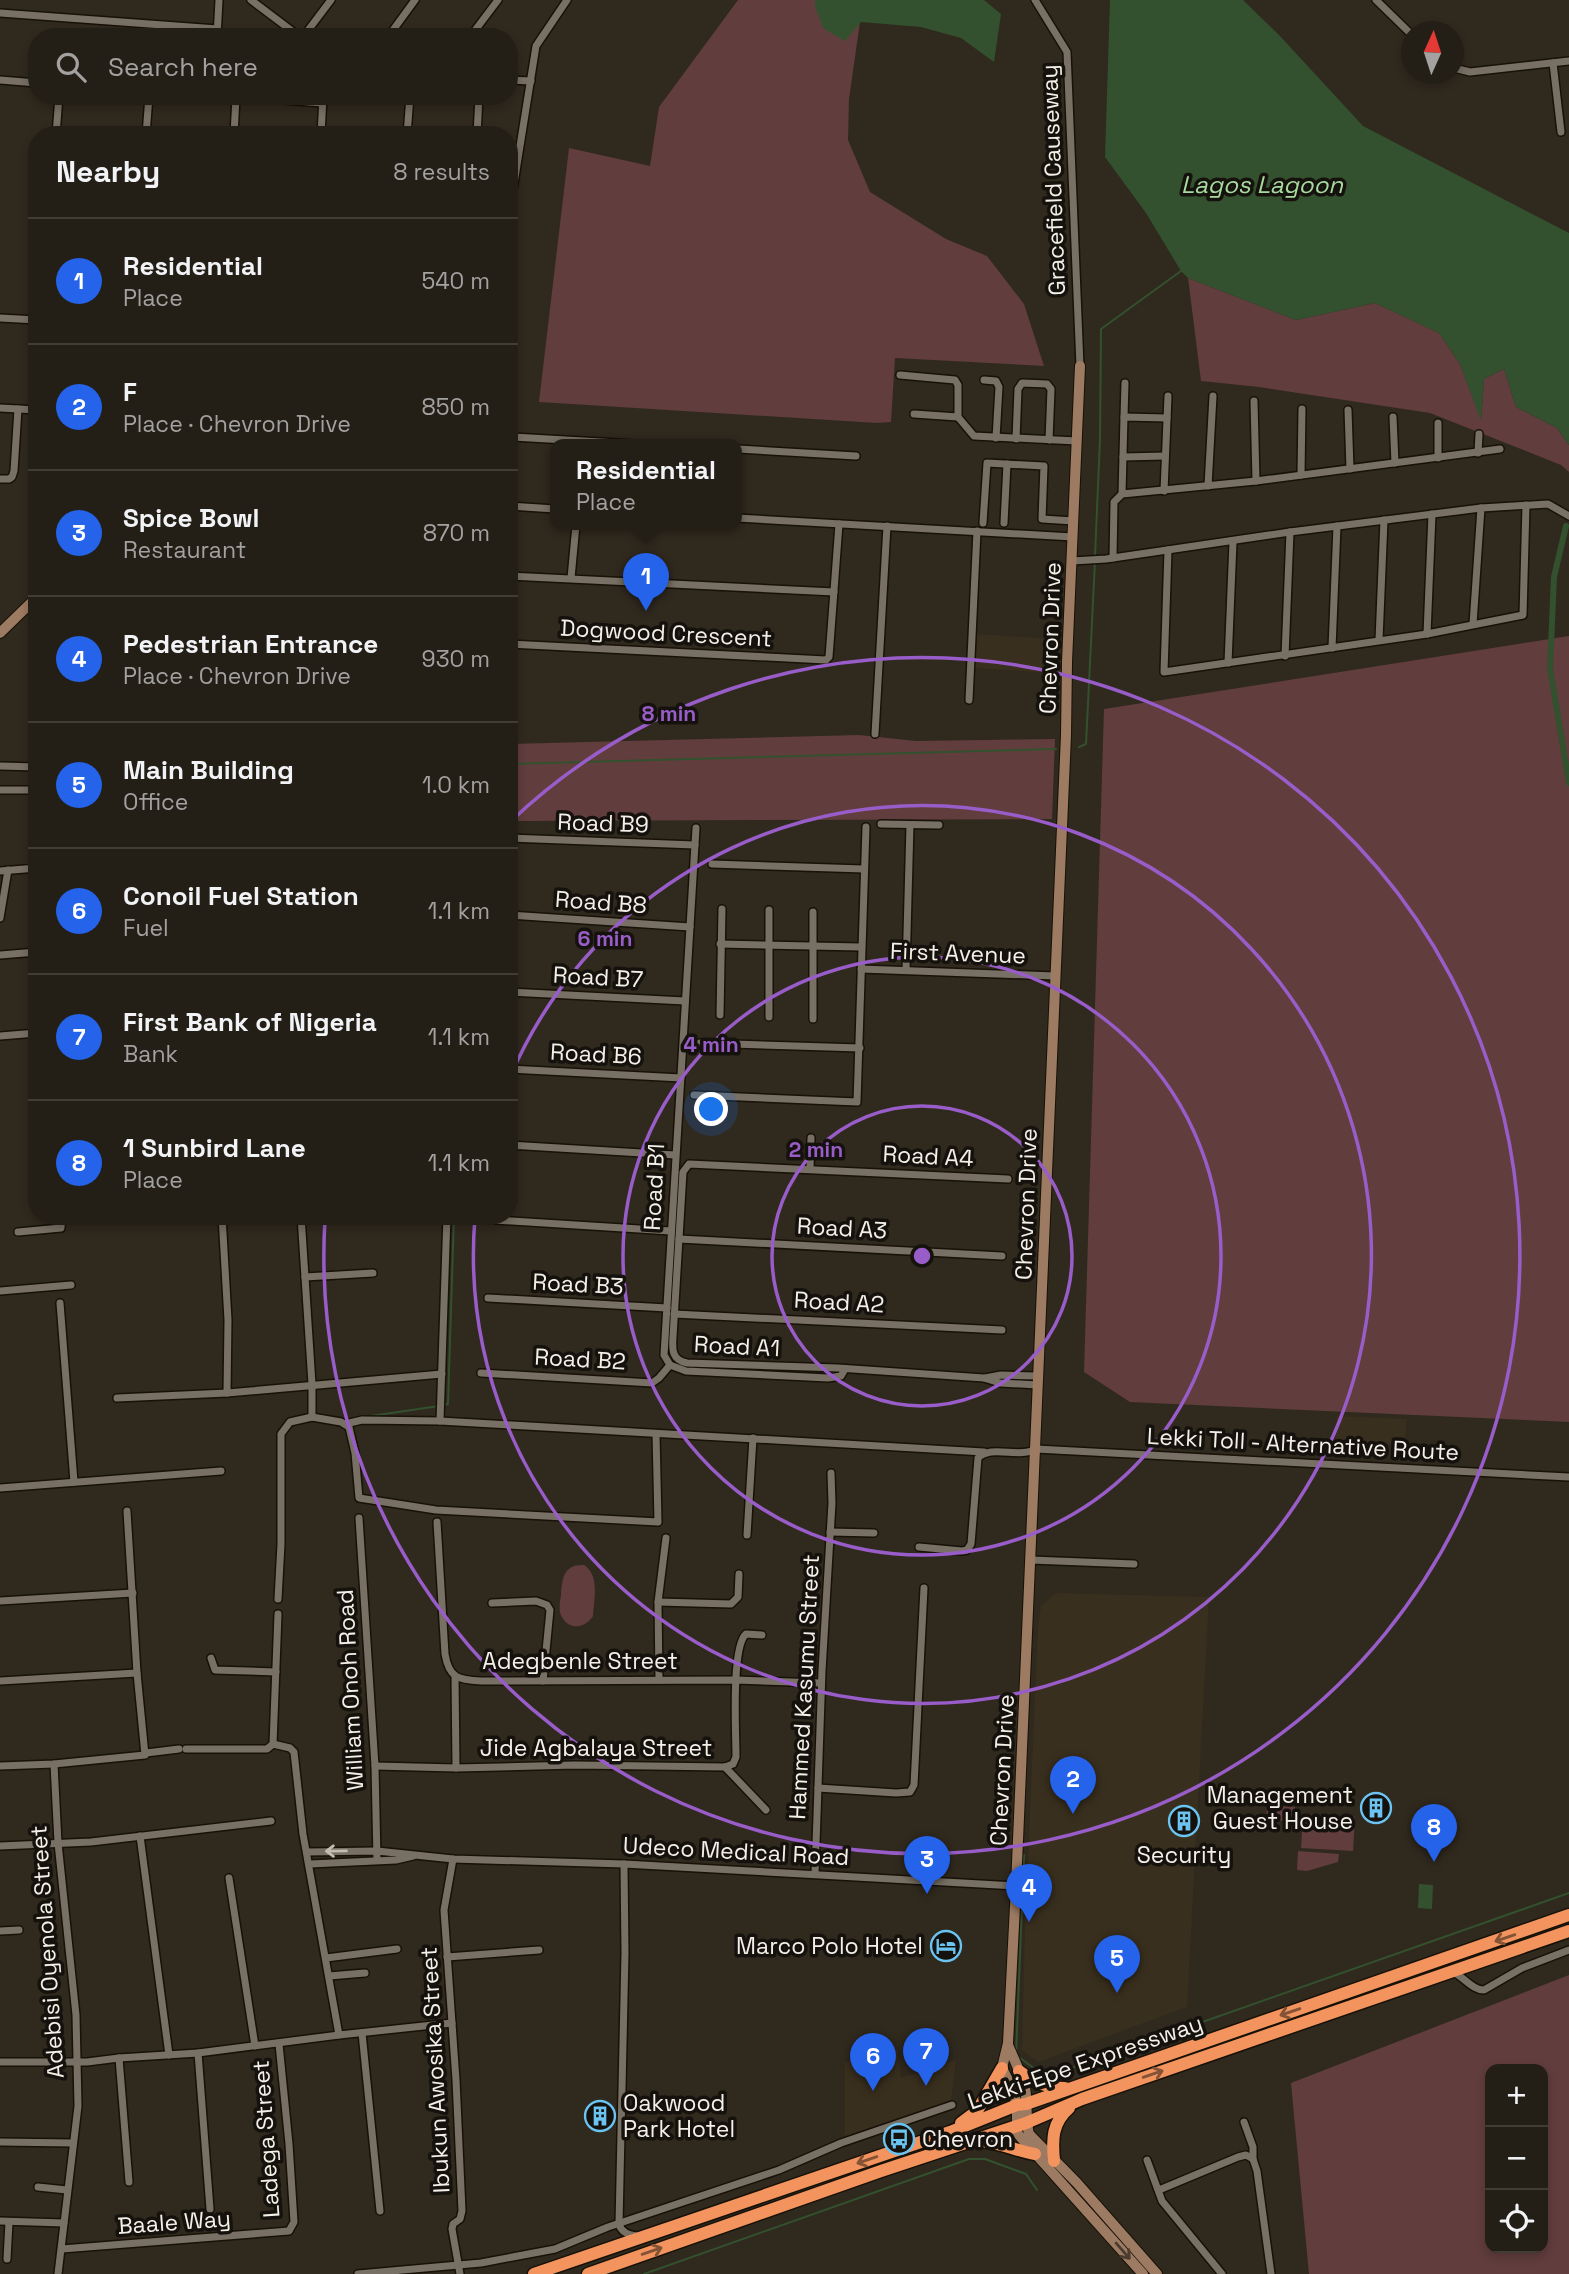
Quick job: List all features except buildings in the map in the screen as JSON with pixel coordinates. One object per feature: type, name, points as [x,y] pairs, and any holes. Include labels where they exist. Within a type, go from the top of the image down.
[{"type":"highway","name":"Lekki-Epe Expressway","points":[[588,2274],[968,2141],[1072,2088],[1569,1915]]},
{"type":"highway","name":"Lekki-Epe Expressway","points":[[534,2274],[950,2132],[1082,2099],[1569,1931]]},
{"type":"highway","points":[[950,2132],[977,2111],[1002,2068]]},
{"type":"highway","points":[[881,2171],[897,2160],[986,2129],[1054,2099],[1119,2077],[1126,2069]]},
{"type":"highway","points":[[1019,2071],[1045,2085],[1072,2088]]},
{"type":"highway","points":[[1054,2161],[1052,2135],[1055,2125],[1060,2116],[1082,2099]]},
{"type":"highway","points":[[968,2141],[991,2142],[1035,2154]]},
{"type":"main road","name":"Chevron Drive","points":[[1002,2068],[1008,2043],[1031,1560],[1080,366]]},
{"type":"main road","points":[[0,633],[28,606]]},
{"type":"main road","name":"Chevron Drive","points":[[1008,2043],[1025,2088],[1021,2114]]},
{"type":"main road","points":[[1002,2068],[1029,2134],[1077,2183],[1157,2274]]},
{"type":"main road","points":[[1021,2114],[1017,2133],[1143,2274]]},
{"type":"street","points":[[217,28],[219,0]]},
{"type":"street","points":[[251,0],[290,28]]},
{"type":"street","points":[[309,28],[331,0]]},
{"type":"street","points":[[395,28],[415,0]]},
{"type":"street","points":[[477,28],[498,0]]},
{"type":"street","points":[[518,161],[538,40],[567,0]]},
{"type":"street","name":"Gracefield Causeway","points":[[1035,0],[1067,52],[1080,366]]},
{"type":"street","points":[[1376,0],[1401,24]]},
{"type":"street","points":[[0,13],[163,28]]},
{"type":"street","points":[[1464,70],[1471,72],[1569,61]]},
{"type":"street","points":[[1553,63],[1561,132]]},
{"type":"street","points":[[0,80],[28,82]]},
{"type":"street","points":[[518,81],[531,82]]},
{"type":"street","points":[[57,126],[58,105]]},
{"type":"street","points":[[147,126],[148,105]]},
{"type":"street","points":[[234,126],[236,105]]},
{"type":"street","points":[[322,126],[323,105]]},
{"type":"street","points":[[408,126],[409,105]]},
{"type":"street","points":[[477,126],[479,105]]},
{"type":"street","points":[[0,318],[28,320]]},
{"type":"street","points":[[900,375],[955,380],[958,385],[958,417],[974,436],[1077,441]]},
{"type":"street","points":[[984,380],[996,381],[999,387],[996,438]]},
{"type":"street","points":[[1016,439],[1018,389],[1022,383],[1034,383],[1046,384],[1051,389],[1049,440]]},
{"type":"street","points":[[1122,494],[1125,383]]},
{"type":"street","points":[[1164,491],[1168,396]]},
{"type":"street","points":[[1208,486],[1213,396]]},
{"type":"street","points":[[1254,401],[1256,481]]},
{"type":"street","points":[[0,408],[28,410]]},
{"type":"street","points":[[0,479],[9,479],[14,471],[18,409]]},
{"type":"street","points":[[1301,475],[1302,409]]},
{"type":"street","points":[[1348,410],[1350,469]]},
{"type":"street","points":[[914,414],[958,417]]},
{"type":"street","points":[[1124,417],[1167,418]]},
{"type":"street","points":[[1393,417],[1395,463]]},
{"type":"street","points":[[1438,423],[1438,458]]},
{"type":"street","points":[[1478,453],[1479,434]]},
{"type":"street","points":[[518,437],[550,439]]},
{"type":"street","points":[[742,449],[856,456]]},
{"type":"street","points":[[1113,558],[1114,502],[1122,494],[1256,481],[1500,449]]},
{"type":"street","points":[[1123,457],[1165,457]]},
{"type":"street","points":[[984,523],[987,463],[1044,466],[1042,519],[1074,521]]},
{"type":"street","points":[[1004,523],[1007,464]]},
{"type":"street","points":[[1072,561],[1100,560],[1481,508],[1548,504],[1569,516]]},
{"type":"street","points":[[1168,550],[1164,672],[1427,634],[1523,615],[1526,505]]},
{"type":"street","points":[[518,507],[550,509]]},
{"type":"street","points":[[1473,624],[1481,508]]},
{"type":"street","points":[[1427,634],[1432,514]]},
{"type":"street","points":[[742,518],[1073,537]]},
{"type":"street","points":[[1379,640],[1384,520]]},
{"type":"street","points":[[518,576],[834,592],[839,524]]},
{"type":"street","points":[[875,734],[887,526]]},
{"type":"street","points":[[1332,648],[1337,526]]},
{"type":"street","points":[[571,578],[576,530]]},
{"type":"street","points":[[969,700],[977,531]]},
{"type":"street","points":[[1285,656],[1290,532]]},
{"type":"street","points":[[1228,663],[1233,541]]},
{"type":"street","name":"Dogwood Crescent","points":[[518,644],[821,661],[829,657],[834,592]]},
{"type":"street","points":[[0,766],[28,767]]},
{"type":"street","points":[[0,790],[28,790]]},
{"type":"street","points":[[881,824],[939,825]]},
{"type":"street","points":[[906,970],[910,824]]},
{"type":"street","points":[[694,1095],[857,1102],[866,827]]},
{"type":"street","name":"Road B1","points":[[670,1364],[664,1355],[696,828]]},
{"type":"street","name":"Road B9","points":[[518,838],[695,845]]},
{"type":"street","points":[[712,864],[864,869]]},
{"type":"street","points":[[0,918],[4,870],[28,869]]},
{"type":"street","points":[[720,1015],[722,909]]},
{"type":"street","points":[[769,910],[769,1017]]},
{"type":"street","points":[[813,1018],[814,912]]},
{"type":"street","name":"Road B8","points":[[518,916],[690,926]]},
{"type":"street","points":[[720,944],[862,947]]},
{"type":"street","points":[[0,955],[28,953]]},
{"type":"street","name":"First Avenue","points":[[860,969],[1055,976]]},
{"type":"street","name":"Road B7","points":[[518,992],[685,1001]]},
{"type":"street","points":[[0,1036],[28,1034]]},
{"type":"street","points":[[700,1044],[860,1048]]},
{"type":"street","name":"Road B6","points":[[518,1069],[681,1078]]},
{"type":"street","points":[[810,1169],[811,1139]]},
{"type":"street","points":[[518,1146],[675,1155]]},
{"type":"street","name":"Road A4","points":[[683,1172],[685,1167],[694,1163],[1007,1179]]},
{"type":"street","name":"Road A1","points":[[683,1172],[673,1355],[681,1362],[984,1378],[1000,1383],[1038,1380]]},
{"type":"street","points":[[518,1221],[671,1231]]},
{"type":"street","points":[[18,1232],[61,1228],[61,1225]]},
{"type":"street","points":[[223,1225],[228,1320],[227,1392]]},
{"type":"street","points":[[278,1599],[281,1434],[290,1422],[312,1417],[302,1225]]},
{"type":"street","points":[[440,1421],[447,1225]]},
{"type":"street","name":"Road A3","points":[[679,1239],[1002,1256]]},
{"type":"street","points":[[305,1277],[373,1273]]},
{"type":"street","points":[[0,1291],[71,1285]]},
{"type":"street","name":"Road B3","points":[[488,1298],[667,1308]]},
{"type":"street","points":[[60,1303],[74,1482]]},
{"type":"street","name":"Road A2","points":[[674,1314],[1002,1329]]},
{"type":"street","points":[[670,1364],[686,1371],[828,1378],[841,1376],[845,1369]]},
{"type":"street","name":"Road B2","points":[[481,1373],[652,1383],[670,1364]]},
{"type":"street","points":[[117,1398],[227,1392],[442,1374]]},
{"type":"street","name":"Lekki Toll - Alternative Route","points":[[312,1417],[345,1424],[362,1420],[440,1421],[985,1452],[1026,1453],[1035,1449],[1569,1477]]},
{"type":"street","points":[[345,1424],[349,1427],[355,1453],[359,1498],[436,1510],[658,1522],[656,1434]]},
{"type":"street","points":[[747,1535],[753,1437]]},
{"type":"street","points":[[919,1546],[967,1550],[971,1544],[978,1458],[985,1452]]},
{"type":"street","points":[[0,1488],[221,1471]]},
{"type":"street","name":"Hammed Kasumu Street","points":[[815,1873],[821,1683],[832,1503],[831,1474]]},
{"type":"street","points":[[127,1511],[137,1673],[146,1753]]},
{"type":"street","name":"William Onoh Road","points":[[359,1518],[375,1766],[377,1860]]},
{"type":"street","name":"Adegbenle Street","points":[[437,1522],[445,1654],[449,1671],[454,1676],[467,1681],[736,1680],[821,1683]]},
{"type":"street","points":[[830,1532],[874,1533]]},
{"type":"street","points":[[659,1680],[658,1602],[666,1538]]},
{"type":"street","points":[[1031,1560],[1134,1564]]},
{"type":"street","points":[[658,1602],[731,1604],[738,1597],[739,1574]]},
{"type":"street","points":[[818,1788],[897,1793],[910,1792],[914,1785],[925,1588]]},
{"type":"street","points":[[0,1601],[133,1593]]},
{"type":"street","points":[[492,1603],[536,1601],[550,1609],[543,1681]]},
{"type":"street","points":[[0,1766],[143,1756],[146,1753],[182,1749],[267,1749],[273,1744],[278,1615]]},
{"type":"street","name":"Jide Agbalaya Street","points":[[375,1766],[725,1767],[733,1764],[736,1757],[736,1680],[741,1639],[746,1634],[762,1636]]},
{"type":"street","points":[[211,1658],[215,1670],[276,1672]]},
{"type":"street","points":[[0,1681],[137,1673]]},
{"type":"street","points":[[454,1676],[456,1768]]},
{"type":"street","points":[[273,1744],[294,1752],[307,1852],[339,2035]]},
{"type":"street","name":"Adebisi Oyenola Street","points":[[54,1764],[58,1843],[76,2015],[78,2106],[60,2274]]},
{"type":"street","points":[[725,1767],[766,1810]]},
{"type":"street","points":[[0,1846],[140,1836],[271,1821]]},
{"type":"street","points":[[140,1836],[169,2056]]},
{"type":"street","points":[[307,1852],[377,1850],[413,1856]]},
{"type":"street","points":[[310,1864],[396,1860],[413,1856]]},
{"type":"street","name":"Udeco Medical Road","points":[[413,1856],[815,1873],[1016,1886]]},
{"type":"street","name":"Ibukun Awosika Street","points":[[453,1859],[444,1901],[462,2211],[460,2219],[453,2224],[452,2229],[459,2271]]},
{"type":"street","points":[[609,2249],[620,2226],[624,1864]]},
{"type":"street","points":[[229,1878],[255,2046]]},
{"type":"street","points":[[0,1931],[19,1930]]},
{"type":"street","points":[[326,1958],[397,1950]]},
{"type":"street","points":[[447,1956],[540,1950]]},
{"type":"street","points":[[1452,1972],[1473,1987],[1484,1990],[1522,1968],[1569,1950]]},
{"type":"street","points":[[1473,1987],[1472,1970],[1475,1964]]},
{"type":"street","points":[[329,1976],[365,1973]]},
{"type":"street","points":[[0,2062],[77,2062],[169,2056],[452,2023]]},
{"type":"street","points":[[362,2033],[380,2211]]},
{"type":"street","name":"Ladega Street","points":[[279,2044],[289,2144],[293,2222],[289,2231]]},
{"type":"street","points":[[198,2053],[210,2209]]},
{"type":"street","points":[[119,2058],[129,2182]]},
{"type":"street","points":[[449,2274],[555,2249],[779,2170],[841,2143],[952,2105]]},
{"type":"street","points":[[1244,2122],[1253,2147],[1271,2274]]},
{"type":"street","points":[[0,2142],[73,2143]]},
{"type":"street","points":[[1159,2190],[1238,2157],[1246,2155],[1253,2159]]},
{"type":"street","points":[[1147,2161],[1161,2201],[1222,2274]]},
{"type":"street","points":[[38,2187],[67,2190]]},
{"type":"street","points":[[7,2259],[4,2222],[64,2223]]},
{"type":"street","points":[[620,2226],[628,2235],[642,2237]]},
{"type":"street","name":"Baale Way","points":[[62,2249],[289,2231]]},
{"type":"street","points":[[358,2274],[459,2271]]},
{"type":"shaded area","points":[[738,0],[815,0],[815,6],[860,22],[849,99],[848,140],[870,192],[946,239],[987,256],[1024,304],[1044,366],[895,358],[891,422],[877,423],[539,402],[569,148],[650,166],[659,107]]},
{"type":"shaded area","points":[[1188,278],[1296,320],[1375,303],[1439,333],[1460,364],[1481,419],[1484,379],[1504,369],[1516,407],[1557,428],[1569,445],[1569,472],[1561,465],[1430,413],[1201,381]]},
{"type":"shaded area","points":[[977,634],[1055,639],[1053,673],[975,668]]},
{"type":"shaded area","points":[[1569,636],[1569,1422],[1130,1402],[1084,1372],[1104,709]]},
{"type":"shaded area","points":[[859,735],[916,741],[1055,739],[1052,819],[518,821],[518,744]]},
{"type":"shaded area","points":[[1337,1416],[1407,1419],[1405,1444],[1336,1441]]},
{"type":"shaded area","points":[[584,1565],[589,1569],[594,1581],[593,1616],[582,1625],[573,1626],[565,1621],[560,1612],[562,1583],[568,1570]]},
{"type":"shaded area","points":[[1056,1593],[1209,1597],[1187,2007],[1038,2062],[1022,2050],[1025,1928],[1038,1627],[1041,1606]]},
{"type":"shaded area","points":[[1267,1806],[1295,1807],[1294,1821],[1266,1820]]},
{"type":"shaded area","points":[[1303,1814],[1355,1817],[1353,1851],[1301,1848]]},
{"type":"shaded area","points":[[1298,1851],[1339,1854],[1338,1862],[1307,1871],[1297,1870]]},
{"type":"shaded area","points":[[1569,1975],[1569,2274],[1309,2274],[1291,2083]]},
{"type":"shaded area","points":[[897,2050],[901,2078],[956,2060],[951,2101],[845,2137],[845,2062]]},
{"type":"water","points":[[815,0],[984,0],[1001,14],[994,62],[961,38],[921,27],[861,22],[845,41],[823,28]]},
{"type":"water","name":"Lagos Lagoon","points":[[1110,0],[1243,0],[1363,126],[1569,233],[1569,445],[1557,428],[1516,407],[1504,369],[1484,379],[1481,421],[1460,364],[1439,333],[1375,303],[1296,320],[1188,278],[1146,213],[1105,157]]},
{"type":"water","points":[[1419,1884],[1433,1885],[1432,1909],[1418,1908]]},
{"type":"waterway","points":[[1095,556],[1101,329],[1181,271]]},
{"type":"waterway","points":[[1566,526],[1554,577],[1550,668],[1569,783]]},
{"type":"waterway","points":[[1079,747],[1086,744],[1095,561]]},
{"type":"waterway","points":[[518,764],[1056,749]]},
{"type":"waterway","points":[[444,1405],[448,1404],[454,1225]]},
{"type":"waterway","points":[[364,1417],[439,1406]]},
{"type":"waterway","points":[[1024,1855],[1016,2055],[1046,2077],[1569,1893]]},
{"type":"waterway","points":[[644,2274],[969,2159],[985,2159],[1026,2174],[1037,2190]]},
{"type":"place","name":"Residential","points":[[646,611]]},
{"type":"place","name":"Management Guest House","points":[[1376,1808]]},
{"type":"place","name":"F","points":[[1073,1814]]},
{"type":"place","name":"Security","points":[[1184,1821]]},
{"type":"place","name":"1 Sunbird Lane","points":[[1434,1862]]},
{"type":"place","name":"Spice Bowl","points":[[927,1894]]},
{"type":"place","name":"Pedestrian Entrance","points":[[1029,1922]]},
{"type":"place","name":"Marco Polo Hotel","points":[[946,1946]]},
{"type":"place","name":"Main Building","points":[[1117,1993]]},
{"type":"place","name":"First Bank of Nigeria","points":[[926,2086]]},
{"type":"place","name":"Conoil Fuel Station","points":[[873,2091]]},
{"type":"place","name":"Oakwood Park Hotel","points":[[600,2116]]},
{"type":"place","name":"Chevron","points":[[899,2139]]}]
